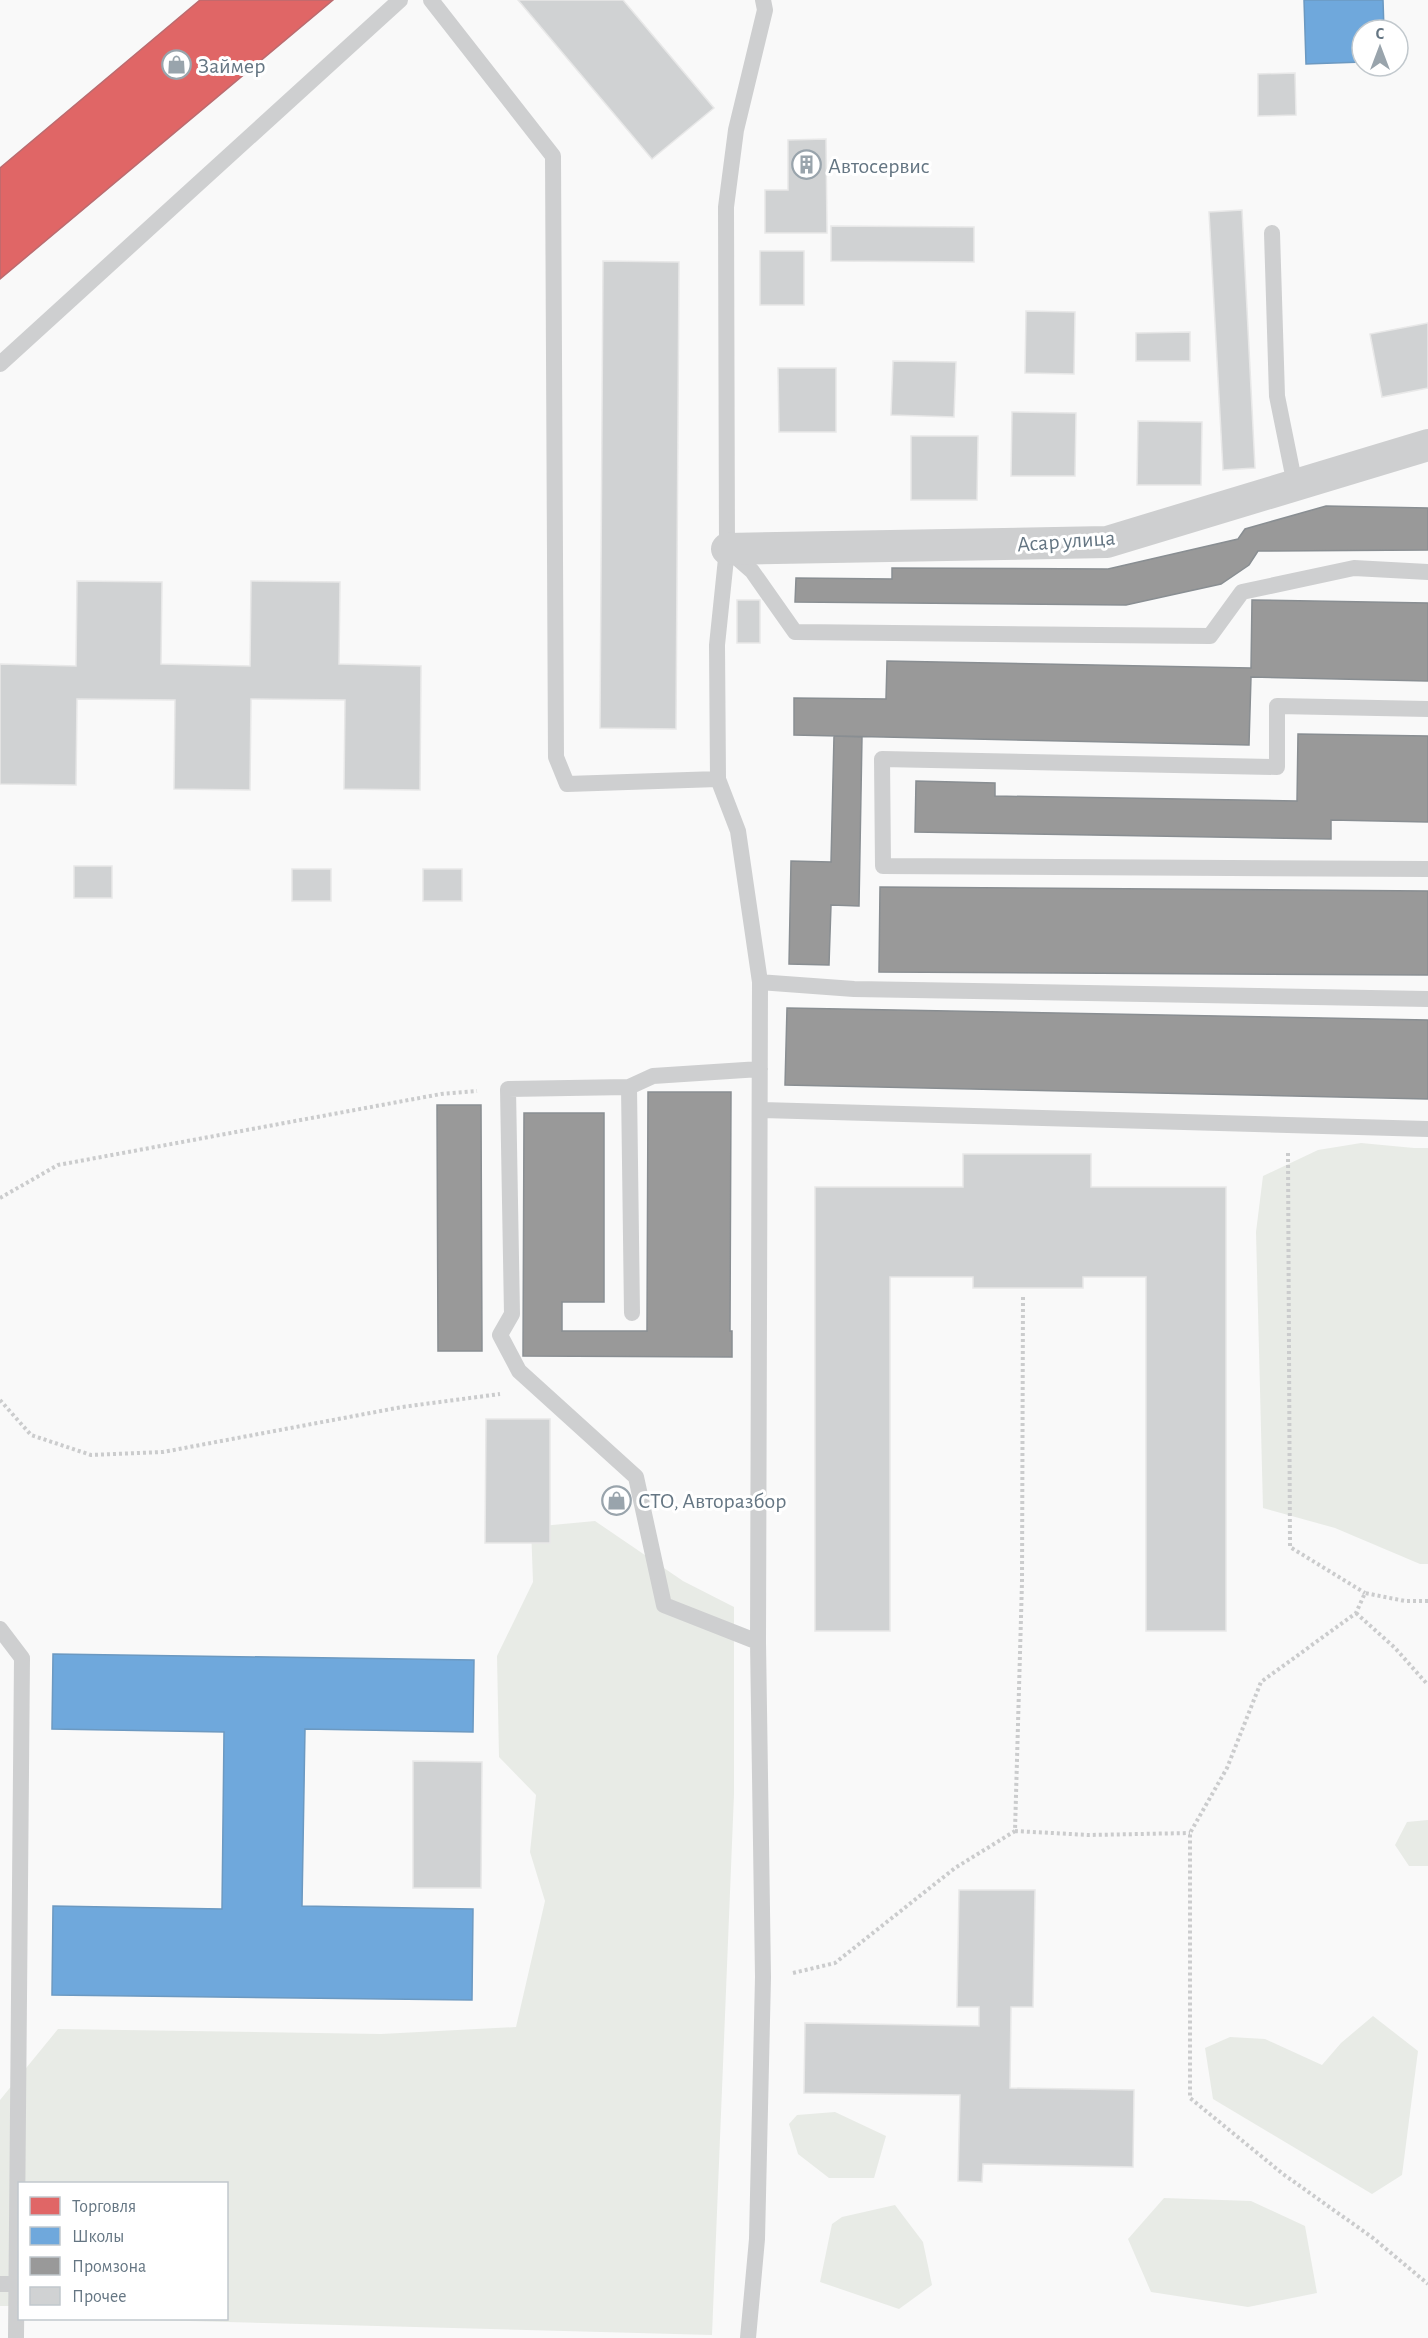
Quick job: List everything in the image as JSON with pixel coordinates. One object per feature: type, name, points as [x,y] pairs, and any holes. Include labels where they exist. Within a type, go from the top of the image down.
[{"type":"street","name":"Асар улица","points":[[727,549],[1107,542],[1428,445]]},
{"type":"lane","points":[[0,364],[400,0]]},
{"type":"lane","points":[[431,0],[553,156],[556,757],[567,784],[718,779]]},
{"type":"lane","points":[[748,2338],[757,2239],[763,1977],[758,1642],[760,982],[738,831],[718,779],[717,645],[727,549],[726,207],[736,130],[765,9],[763,0]]},
{"type":"lane","points":[[1272,232],[1277,396],[1295,485]]},
{"type":"lane","points":[[727,549],[752,571],[795,632],[1210,636],[1242,592],[1354,568],[1428,572]]},
{"type":"lane","points":[[1428,709],[1278,706],[1278,767],[882,759],[883,866],[1428,869]]},
{"type":"lane","points":[[760,982],[854,989],[1428,999]]},
{"type":"lane","points":[[758,1642],[664,1605],[636,1477],[519,1371],[500,1335],[512,1314],[508,1089],[629,1087],[653,1076],[760,1069]]},
{"type":"lane","points":[[629,1087],[632,1312]]},
{"type":"lane","points":[[761,1110],[1428,1129]]},
{"type":"lane","points":[[0,1629],[22,1658],[8,2284],[16,2338]]},
{"type":"path","points":[[0,1198],[58,1165],[441,1094],[508,1089]]},
{"type":"path","points":[[1288,1125],[1290,1547],[1365,1593],[1405,1601],[1428,1601]]},
{"type":"path","points":[[1015,1831],[1022,1582],[1023,1297]]},
{"type":"path","points":[[0,1400],[31,1435],[92,1455],[163,1452],[402,1407],[539,1389]]},
{"type":"path","points":[[1365,1593],[1356,1613],[1261,1682],[1227,1768],[1190,1833],[1190,2098],[1283,2174],[1373,2238],[1428,2284]]},
{"type":"path","points":[[1356,1613],[1395,1648],[1428,1685]]},
{"type":"path","points":[[763,1977],[776,1978],[835,1963],[955,1868],[1015,1831],[1089,1835],[1190,1833]]},
{"type":"shaded area","points":[[1361,1143],[1428,1148],[1428,1564],[1420,1564],[1335,1528],[1263,1508],[1256,1232],[1263,1176],[1318,1150]]},
{"type":"shaded area","points":[[595,1521],[683,1581],[734,1607],[734,1794],[712,2335],[150,2320],[228,2320],[228,2182],[18,2182],[18,2306],[0,2306],[0,2100],[58,2029],[381,2034],[516,2027],[545,1901],[530,1852],[536,1795],[499,1757],[497,1656],[533,1582],[531,1527]]},
{"type":"shaded area","points":[[1428,1820],[1428,1866],[1409,1866],[1395,1845],[1407,1822]]},
{"type":"shaded area","points":[[1373,2016],[1418,2051],[1402,2175],[1372,2194],[1213,2099],[1205,2048],[1230,2037],[1265,2039],[1322,2065],[1341,2043]]},
{"type":"shaded area","points":[[835,2112],[886,2136],[874,2178],[829,2178],[798,2154],[789,2124],[797,2115]]},
{"type":"shaded area","points":[[1164,2198],[1251,2201],[1305,2226],[1317,2293],[1248,2307],[1151,2292],[1128,2239]]},
{"type":"shaded area","points":[[895,2205],[923,2242],[932,2285],[899,2309],[820,2282],[832,2224],[842,2217]]},
{"type":"building: Торговля","points":[[200,0],[333,0],[0,279],[0,168]]},
{"type":"building: Школы","points":[[1304,0],[1383,0],[1384,18],[1350,18],[1350,62],[1306,64]]},
{"type":"building: Школы","points":[[53,1654],[474,1660],[473,1732],[305,1729],[302,1906],[473,1909],[472,2000],[52,1995],[53,1906],[222,1909],[224,1732],[52,1729]]},
{"type":"building: Промзона","points":[[1326,506],[1428,508],[1428,550],[1258,551],[1249,565],[1221,584],[1126,605],[795,602],[796,578],[892,579],[892,568],[1108,569],[1238,539],[1245,529]]},
{"type":"building: Промзона","points":[[1252,600],[1428,603],[1428,681],[1251,677],[1249,745],[794,735],[794,698],[886,699],[887,661],[1251,668]]},
{"type":"building: Промзона","points":[[1298,734],[1428,736],[1428,822],[1331,820],[1331,839],[915,832],[916,781],[995,783],[995,796],[1297,801]]},
{"type":"building: Промзона","points":[[834,736],[862,737],[859,906],[831,905],[829,965],[789,964],[791,861],[831,862]]},
{"type":"building: Промзона","points":[[880,887],[1428,891],[1428,975],[879,972]]},
{"type":"building: Промзона","points":[[787,1008],[1428,1020],[1428,1099],[785,1085]]},
{"type":"building: Промзона","points":[[648,1092],[731,1092],[730,1331],[732,1331],[732,1357],[523,1356],[524,1113],[604,1113],[604,1302],[562,1302],[562,1331],[647,1331]]},
{"type":"building: Промзона","points":[[437,1105],[481,1105],[482,1351],[438,1351]]},
{"type":"building: Прочее","points":[[518,0],[623,0],[714,108],[652,159]]},
{"type":"building: Прочее","points":[[1295,73],[1296,115],[1258,116],[1258,74]]},
{"type":"building: Прочее","name":"Автосервис","points":[[826,139],[827,233],[765,233],[765,190],[788,190],[788,140]]},
{"type":"building: Прочее","points":[[1242,210],[1255,468],[1223,470],[1209,212]]},
{"type":"building: Прочее","points":[[831,226],[974,227],[974,262],[831,261]]},
{"type":"building: Прочее","points":[[760,251],[804,251],[804,305],[760,305]]},
{"type":"building: Прочее","points":[[603,261],[679,262],[676,729],[600,728]]},
{"type":"building: Прочее","points":[[1026,311],[1075,312],[1074,374],[1025,373]]},
{"type":"building: Прочее","points":[[1428,323],[1428,388],[1382,397],[1370,334]]},
{"type":"building: Прочее","points":[[1190,332],[1190,361],[1136,361],[1136,333]]},
{"type":"building: Прочее","points":[[893,361],[956,362],[954,417],[891,415]]},
{"type":"building: Прочее","points":[[778,368],[836,368],[836,432],[779,432]]},
{"type":"building: Прочее","points":[[1012,412],[1076,413],[1075,476],[1011,476]]},
{"type":"building: Прочее","points":[[1138,421],[1202,422],[1201,485],[1137,485]]},
{"type":"building: Прочее","points":[[911,436],[978,436],[977,500],[911,500]]},
{"type":"building: Прочее","points":[[77,581],[162,582],[161,664],[250,666],[251,581],[340,582],[339,664],[421,666],[420,790],[344,789],[345,700],[251,699],[250,790],[174,789],[175,700],[77,699],[76,785],[0,784],[0,664],[76,666]]},
{"type":"building: Прочее","points":[[737,600],[760,600],[760,643],[737,643]]},
{"type":"building: Прочее","points":[[74,866],[112,866],[112,898],[74,898]]},
{"type":"building: Прочее","points":[[292,869],[331,869],[331,901],[292,901]]},
{"type":"building: Прочее","points":[[423,869],[462,869],[462,901],[423,901]]},
{"type":"building: Прочее","points":[[963,1154],[1091,1154],[1091,1187],[1226,1187],[1226,1631],[1146,1631],[1146,1277],[1083,1277],[1083,1288],[973,1288],[973,1277],[890,1277],[890,1631],[815,1631],[815,1187],[963,1187]]},
{"type":"building: Прочее","points":[[486,1419],[550,1419],[550,1543],[485,1543]]},
{"type":"building: Прочее","points":[[413,1761],[482,1762],[481,1888],[413,1888]]},
{"type":"building: Прочее","points":[[959,1890],[1035,1890],[1033,2007],[1011,2007],[1010,2088],[1134,2090],[1133,2167],[983,2164],[982,2182],[958,2181],[960,2095],[804,2093],[805,2023],[979,2026],[979,2007],[957,2007]]},
{"type":"place","name":"Займер","points":[[177,65]]},
{"type":"place","name":"Автосервис","points":[[807,165]]},
{"type":"place","name":"СТО, Авторазбор","points":[[617,1500]]}]
